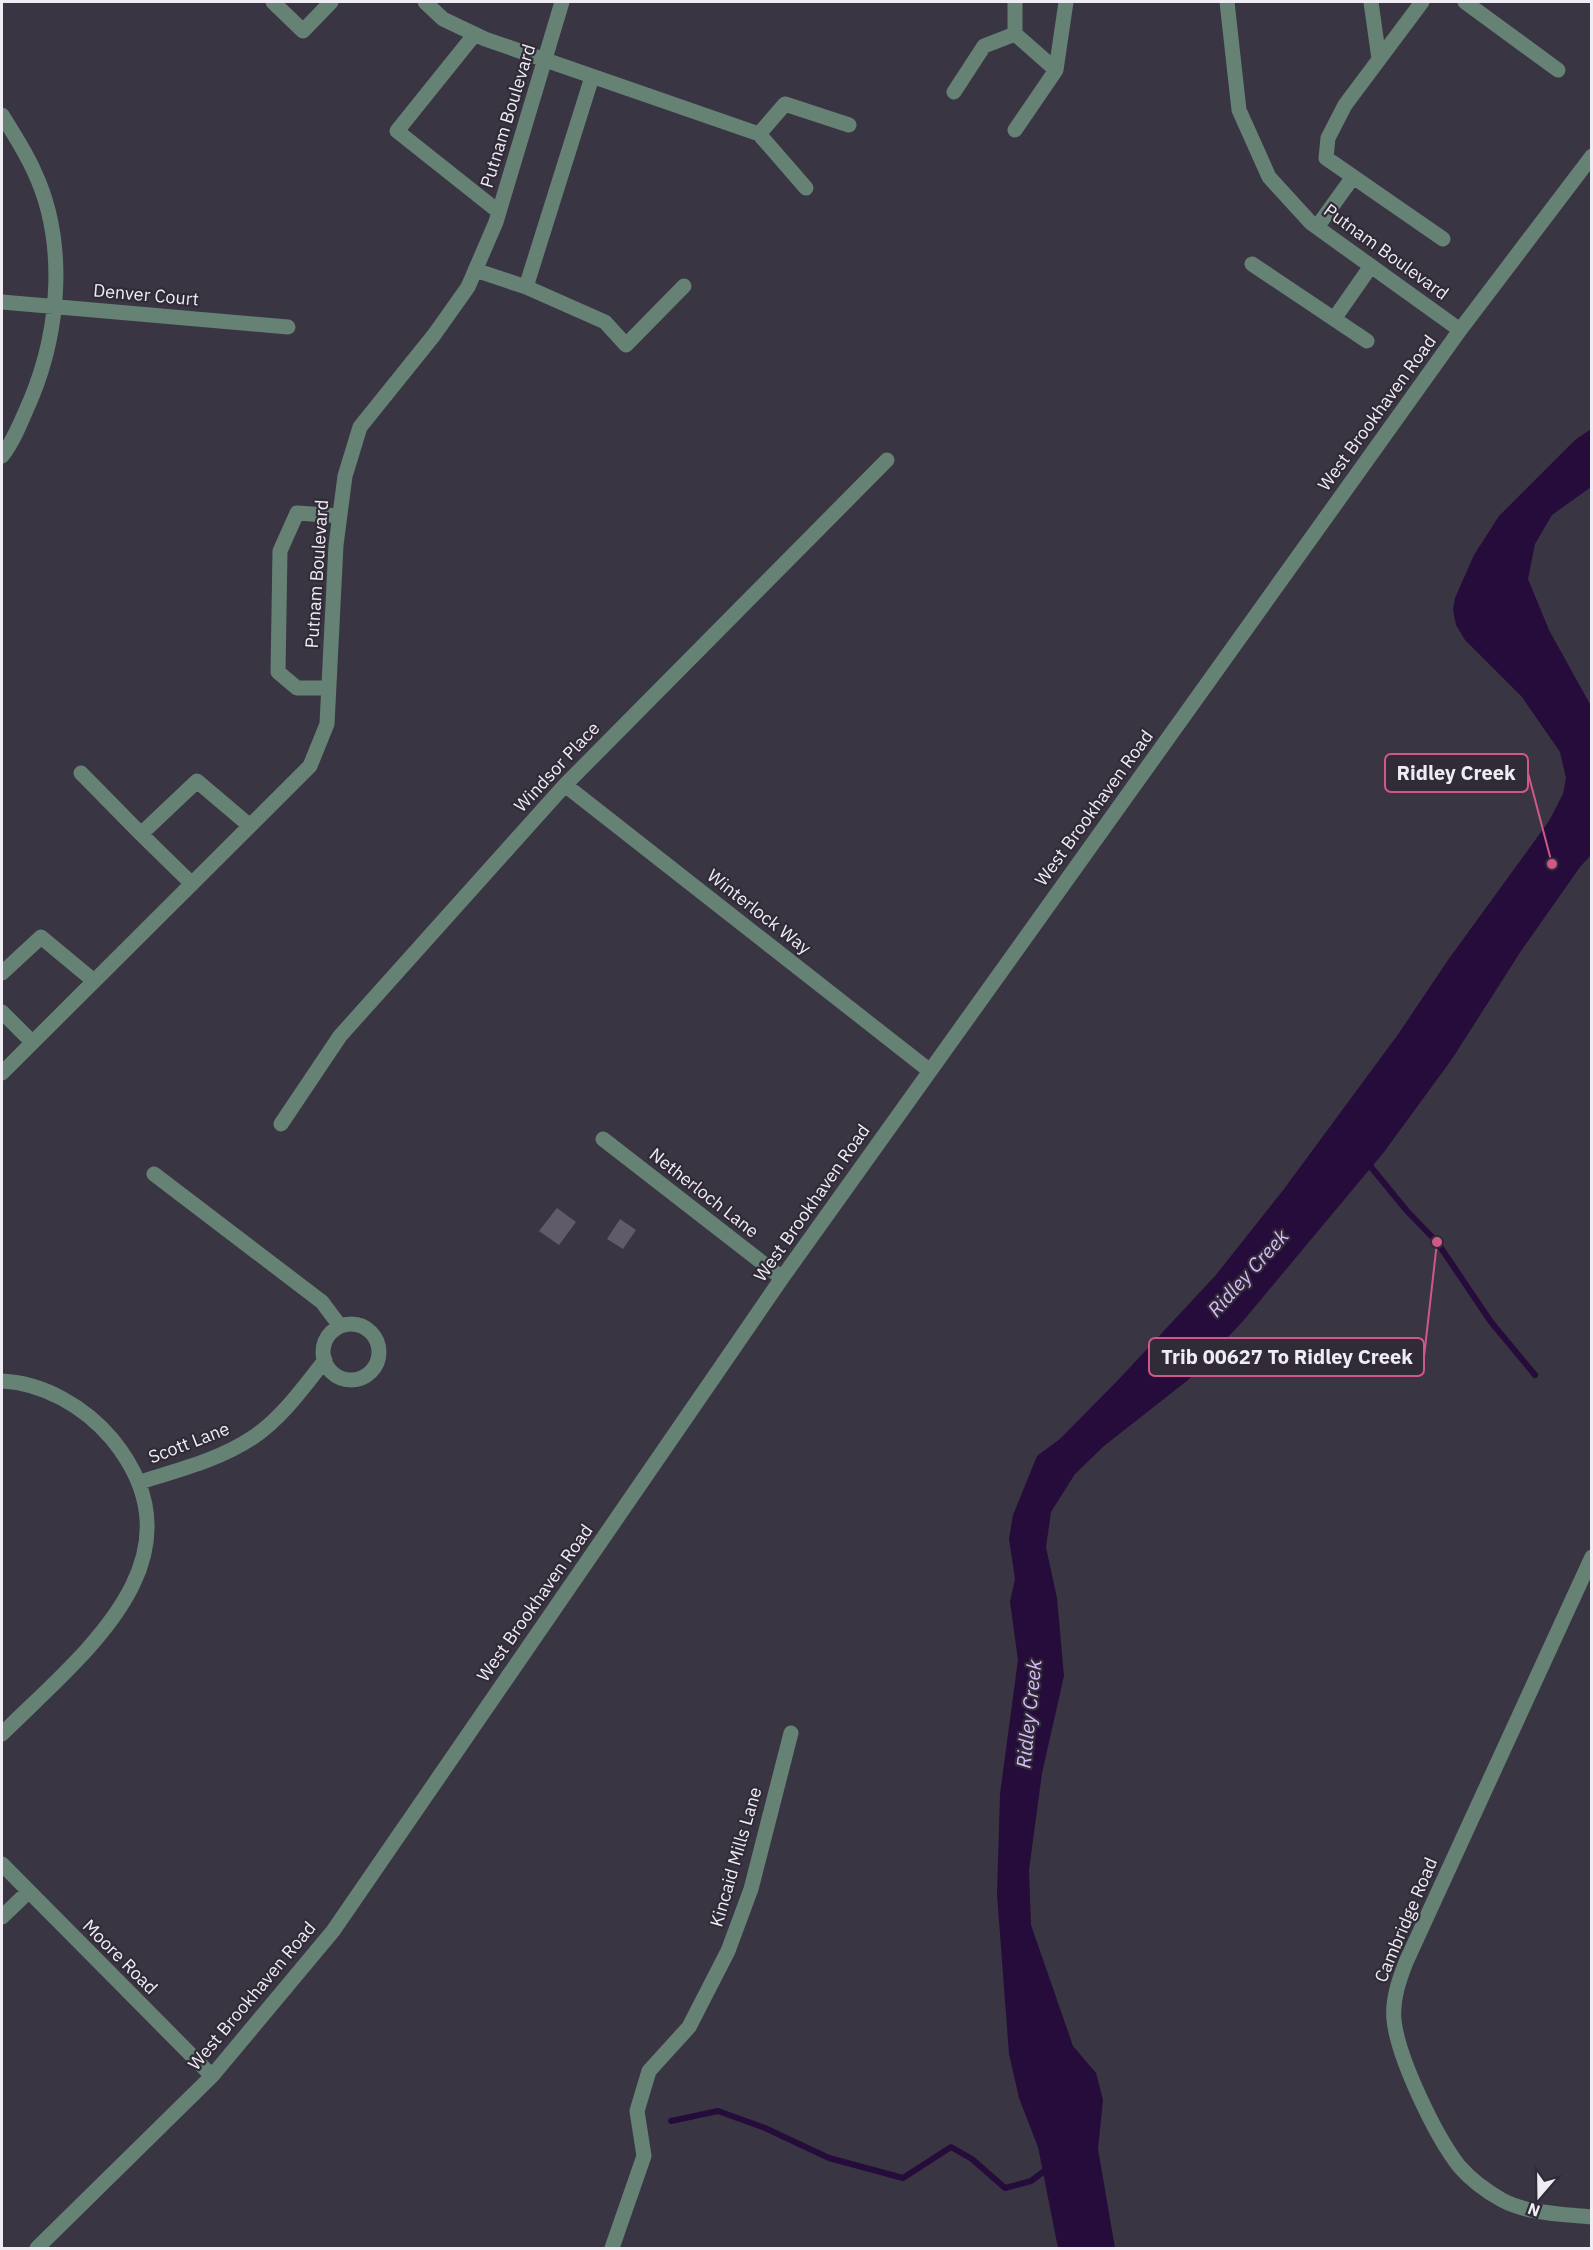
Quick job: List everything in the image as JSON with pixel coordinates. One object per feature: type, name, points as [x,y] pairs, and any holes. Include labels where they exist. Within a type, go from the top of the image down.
[{"type":"street","points":[[273,2],[303,31],[331,2]]},
{"type":"street","points":[[425,2],[443,19],[475,34],[545,61],[759,134],[806,188]]},
{"type":"street","name":"Putnam Boulevard","points":[[2,1073],[310,766],[327,724],[340,516],[345,476],[360,427],[434,335],[468,287],[499,212],[562,2]]},
{"type":"street","points":[[1015,2],[1015,34],[1056,70]]},
{"type":"street","points":[[1015,130],[1056,70],[1066,2]]},
{"type":"street","name":"Putnam Boulevard","points":[[1227,2],[1239,110],[1269,177],[1317,227],[1460,330]]},
{"type":"street","points":[[1371,2],[1379,59]]},
{"type":"street","points":[[1422,2],[1345,105],[1328,138],[1326,158],[1443,239]]},
{"type":"street","points":[[1468,2],[1558,70]]},
{"type":"street","points":[[475,34],[397,131],[499,212]]},
{"type":"street","points":[[954,92],[984,46],[1015,34]]},
{"type":"street","points":[[526,286],[592,77]]},
{"type":"street","points":[[759,134],[785,104],[849,125]]},
{"type":"street","points":[[2,115],[35,172],[48,213],[55,268],[56,306],[38,382],[15,435],[2,456]]},
{"type":"street","name":"West Brookhaven Road","points":[[37,2248],[212,2076],[333,1930],[782,1278],[1460,330],[1592,156]]},
{"type":"street","points":[[1317,227],[1353,177]]},
{"type":"street","points":[[1252,264],[1367,341]]},
{"type":"street","points":[[1334,319],[1371,266]]},
{"type":"street","points":[[475,270],[526,286],[606,322],[626,345],[684,286]]},
{"type":"street","name":"Denver Court","points":[[2,302],[288,327]]},
{"type":"street","name":"Windsor Place","points":[[281,1124],[340,1036],[565,784],[887,460]]},
{"type":"street","points":[[329,688],[297,688],[278,672],[280,551],[297,513],[340,516]]},
{"type":"street","points":[[81,773],[192,884]]},
{"type":"street","points":[[141,834],[197,781],[250,826]]},
{"type":"street","name":"Winterlock Way","points":[[565,784],[930,1071]]},
{"type":"street","points":[[2,973],[41,937],[94,981]]},
{"type":"street","points":[[2,1012],[32,1042]]},
{"type":"street","name":"Netherloch Lane","points":[[603,1139],[782,1278]]},
{"type":"street","points":[[154,1174],[322,1302],[340,1326],[354,1324],[371,1332],[379,1346],[376,1364],[366,1376],[346,1379],[329,1369],[325,1360]]},
{"type":"street","name":"Scott Lane","points":[[2,1381],[40,1389],[81,1410],[102,1427],[140,1482],[197,1464],[252,1438],[274,1419],[325,1360],[326,1340],[340,1326]]},
{"type":"street","points":[[2,1734],[101,1636],[127,1599],[138,1572],[146,1531],[145,1501],[140,1482]]},
{"type":"street","name":"Cambridge Road","points":[[1592,1557],[1406,1962],[1398,1983],[1394,2019],[1404,2059],[1445,2146],[1460,2167],[1480,2187],[1504,2201],[1533,2210],[1592,2217]]},
{"type":"street","name":"Kincaid Mills Lane","points":[[612,2248],[644,2156],[637,2111],[649,2072],[689,2027],[728,1951],[751,1889],[791,1733]]},
{"type":"street","name":"Moore Road","points":[[2,1864],[27,1893],[212,2076]]},
{"type":"street","points":[[2,1917],[27,1893]]},
{"type":"water","points":[[1591,429],[1591,487],[1552,515],[1535,544],[1528,579],[1549,630],[1591,706],[1591,855],[1580,867],[1521,951],[1452,1059],[1384,1152],[1243,1321],[1188,1380],[1104,1446],[1075,1474],[1051,1512],[1046,1547],[1057,1598],[1064,1676],[1042,1773],[1029,1870],[1031,1925],[1073,2046],[1096,2073],[1103,2100],[1098,2149],[1115,2248],[1058,2248],[1038,2147],[1019,2098],[1009,2054],[997,1894],[1000,1794],[1018,1660],[1010,1602],[1015,1579],[1009,1539],[1013,1515],[1037,1456],[1060,1439],[1215,1276],[1284,1189],[1399,1033],[1448,960],[1549,821],[1563,794],[1566,778],[1560,752],[1522,697],[1465,640],[1456,625],[1453,610],[1455,598],[1474,555],[1499,516],[1575,440]]},
{"type":"building","points":[[557,1208],[576,1222],[559,1245],[539,1231]]},
{"type":"building","points":[[620,1219],[636,1230],[623,1249],[607,1239]]},
{"type":"waterway","points":[[1366,1161],[1407,1211],[1437,1242],[1491,1322],[1535,1375]]},
{"type":"waterway","points":[[671,2121],[718,2111],[765,2128],[829,2158],[903,2178],[951,2147],[972,2159],[1005,2188],[1031,2181],[1047,2169]]},
{"type":"place","name":"Ridley Creek","points":[[1552,864]]},
{"type":"place","name":"Trib 00627 To Ridley Creek","points":[[1437,1242]]}]
